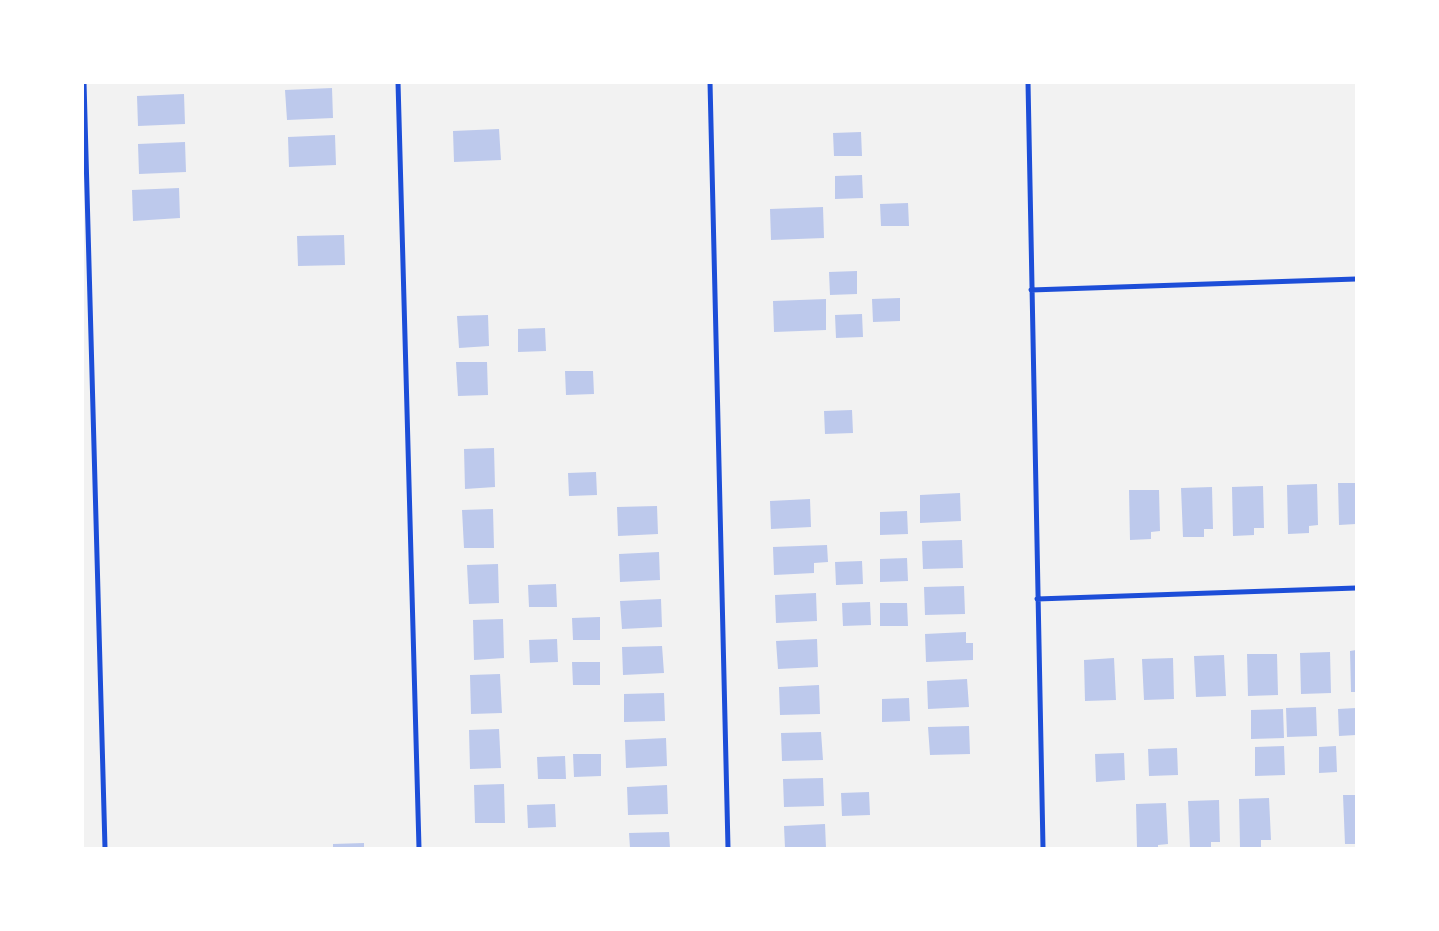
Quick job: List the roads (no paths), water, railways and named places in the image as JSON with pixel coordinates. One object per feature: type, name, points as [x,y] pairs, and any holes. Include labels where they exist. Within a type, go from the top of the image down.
[{"type":"street","points":[[84,82],[105,848]]},
{"type":"street","points":[[398,82],[419,848]]},
{"type":"street","points":[[710,82],[728,848]]},
{"type":"street","points":[[1028,82],[1043,848]]},
{"type":"street","points":[[1032,290],[1356,279]]},
{"type":"street","points":[[1037,599],[1356,588]]}]
